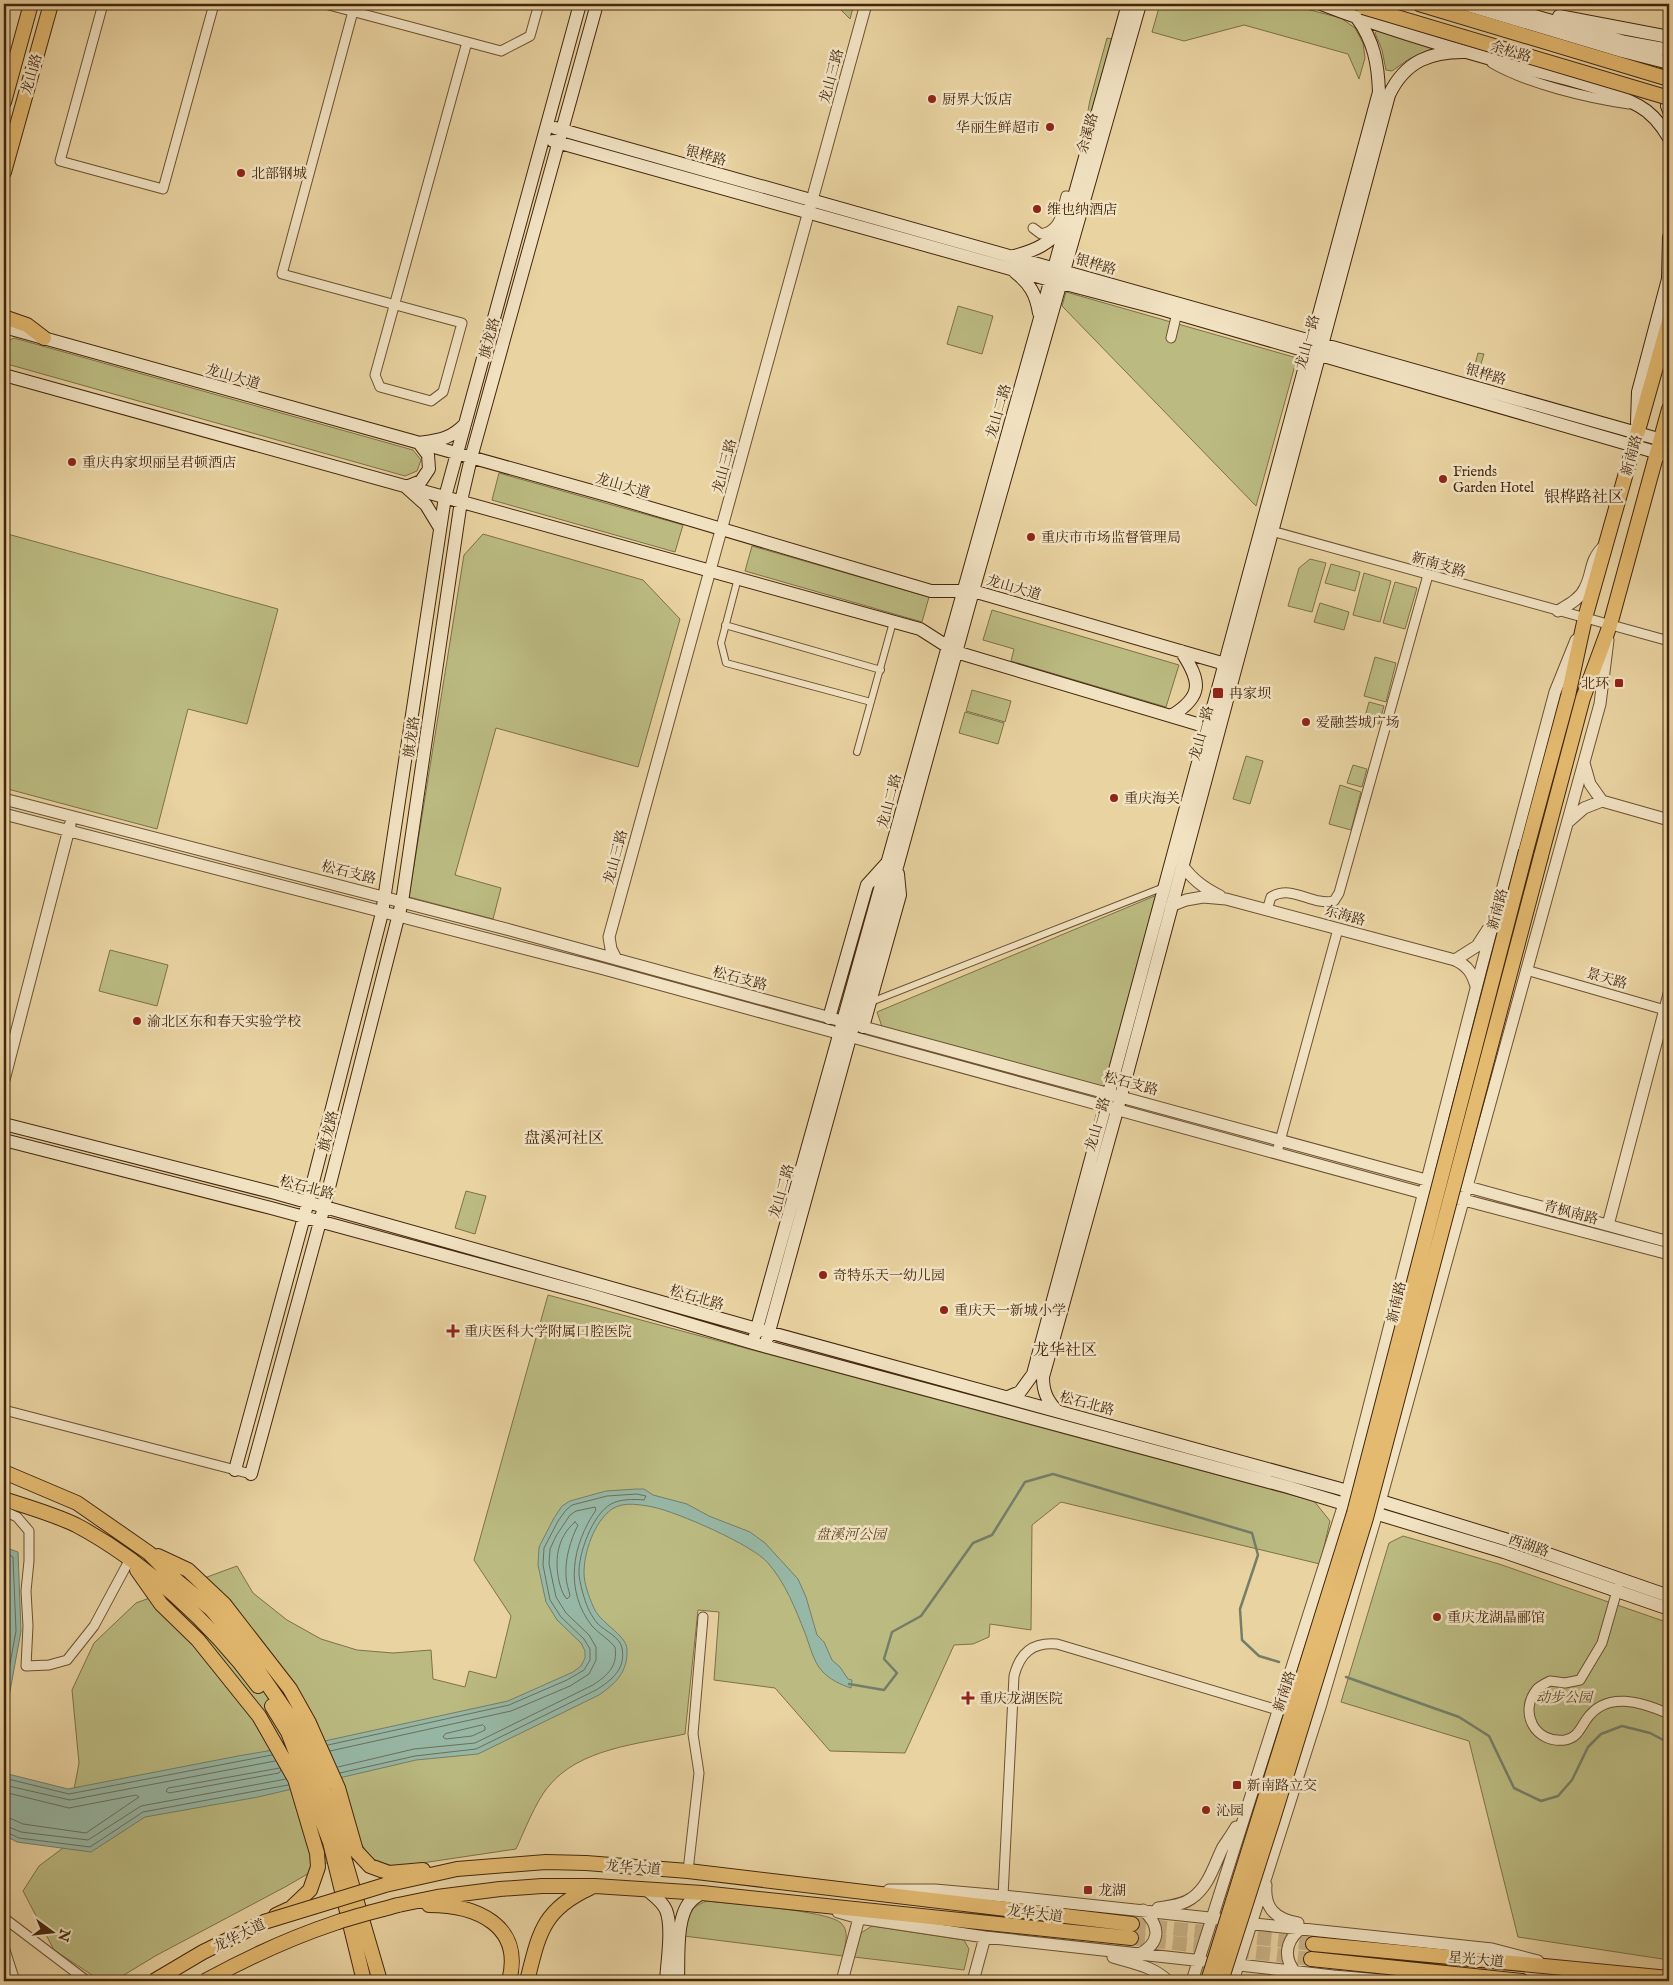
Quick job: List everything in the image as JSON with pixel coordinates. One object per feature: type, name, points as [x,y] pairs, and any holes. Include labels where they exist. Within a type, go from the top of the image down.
[{"type":"main road","name":"龙山路","points":[[4,102],[31,4]]},
{"type":"main road","name":"龙山路","points":[[4,172],[51,4]]},
{"type":"main road","points":[[235,1470],[304,1217],[386,897],[445,497],[580,4]]},
{"type":"main road","name":"旗龙路","points":[[251,1474],[324,1207],[399,917],[461,501],[471,458],[597,4]]},
{"type":"main road","name":"余溪路","points":[[1056,275],[1073,198],[1128,4]]},
{"type":"main road","name":"余溪路","points":[[1056,275],[1140,4]]},
{"type":"main road","points":[[1321,4],[1357,9],[1467,52],[1600,90],[1639,106],[1652,116],[1664,129],[1669,138]]},
{"type":"main road","name":"余松路","points":[[1419,4],[1669,79]]},
{"type":"main road","points":[[1464,4],[1494,6],[1576,18],[1669,37]]},
{"type":"main road","points":[[1494,6],[1622,51],[1669,63]]},
{"type":"main road","name":"余松路","points":[[1357,9],[1669,98]]},
{"type":"main road","name":"龙山一路","points":[[1316,347],[1379,92],[1375,51],[1357,9]]},
{"type":"main road","points":[[1525,12],[1625,42],[1669,50]]},
{"type":"main road","name":"龙山一路","points":[[1057,1411],[1047,1400],[1043,1390],[1043,1377],[1113,1101],[1164,887],[1212,729],[1316,347],[1389,95],[1406,70],[1418,61],[1447,52],[1467,52]]},
{"type":"main road","points":[[1669,91],[1667,106],[1669,111]]},
{"type":"main road","name":"银桦路","points":[[545,132],[1316,347],[1635,439],[1666,445]]},
{"type":"main road","points":[[1040,317],[1037,297],[1012,263],[1051,241],[1066,225]]},
{"type":"main road","points":[[1635,439],[1638,392],[1669,277],[1669,237]]},
{"type":"main road","name":"银桦路","points":[[1056,275],[1177,313],[1316,347]]},
{"type":"main road","name":"龙山二路","points":[[968,591],[1040,317],[1056,275]]},
{"type":"main road","name":"龙山二路","points":[[759,1344],[850,1029],[893,863],[1056,275]]},
{"type":"main road","points":[[4,317],[27,325],[44,338]]},
{"type":"main road","name":"新南路","points":[[1208,1981],[1354,1513],[1568,696],[1585,618],[1669,320]]},
{"type":"main road","name":"龙山大道","points":[[8,330],[44,338],[722,528],[931,591],[968,591],[1230,665]]},
{"type":"main road","points":[[4,375],[893,622],[920,630],[952,649],[1212,729]]},
{"type":"main road","name":"新南路","points":[[1221,1981],[1366,1518],[1583,698],[1610,625],[1666,445],[1669,409]]},
{"type":"main road","points":[[406,487],[421,481],[429,469],[428,455],[419,444],[449,437],[456,434],[466,424]]},
{"type":"main road","points":[[406,487],[426,505],[440,528]]},
{"type":"main road","points":[[1171,716],[1184,708],[1194,698],[1197,684],[1193,669],[1181,651]]},
{"type":"main road","name":"龙山一路","points":[[1008,1398],[1020,1392],[1032,1374],[1171,906],[1212,729]]},
{"type":"main road","points":[[829,1018],[867,885],[893,863],[900,895],[869,1003],[850,1029]]},
{"type":"main road","name":"松石北路","points":[[4,1124],[307,1202],[763,1331],[1348,1491],[1379,1507]]},
{"type":"main road","name":"松石北路","points":[[4,1140],[304,1217],[1344,1504],[1379,1507]]},
{"type":"main road","points":[[4,1472],[77,1503],[149,1552],[188,1570],[224,1604],[250,1635],[290,1689],[309,1723],[334,1780],[356,1851],[370,1866],[389,1873],[414,1870],[457,1869]]},
{"type":"main road","points":[[4,1499],[75,1525],[130,1559],[173,1593],[237,1657],[299,1730],[326,1796],[364,1981]]},
{"type":"main road","name":"西湖路","points":[[1379,1507],[1504,1552],[1619,1585],[1669,1596]]},
{"type":"main road","points":[[149,1552],[177,1581],[211,1609],[237,1640],[276,1703]]},
{"type":"main road","points":[[130,1559],[161,1604],[198,1640],[259,1716],[295,1778],[317,1853],[318,1867],[310,1890],[291,1908],[264,1922]]},
{"type":"main road","name":"西湖路","points":[[1619,1585],[1669,1609]]},
{"type":"main road","points":[[335,1842],[380,1981]]},
{"type":"main road","name":"龙华大道","points":[[154,1981],[203,1952],[264,1922],[385,1885],[457,1869],[546,1862],[586,1863],[688,1871],[837,1889],[1131,1931],[804,1904],[702,1893],[595,1886],[542,1886],[437,1897],[336,1922],[297,1936],[232,1966],[206,1981]]},
{"type":"main road","points":[[527,1981],[543,1926],[558,1907],[575,1895],[595,1886]]},
{"type":"main road","points":[[647,1890],[658,1898],[666,1910],[669,1922],[666,1981]]},
{"type":"main road","points":[[678,1981],[681,1922],[691,1900],[702,1893]]},
{"type":"main road","points":[[398,1906],[444,1905],[477,1912],[496,1924],[508,1943],[512,1969],[509,1981]]},
{"type":"main road","name":"星光大道","points":[[1313,1944],[1669,1978]]},
{"type":"main road","name":"星光大道","points":[[1311,1959],[1522,1981]]},
{"type":"street","points":[[103,4],[60,161],[163,189],[214,4]]},
{"type":"street","points":[[325,4],[354,7],[501,51],[530,36],[539,4]]},
{"type":"street","name":"龙山三路","points":[[609,936],[866,4]]},
{"type":"street","points":[[354,7],[282,274],[394,305],[462,323],[444,392],[431,400],[380,387],[375,375],[394,305],[466,42]]},
{"type":"street","points":[[1033,228],[1041,234],[1051,232],[1057,225],[1066,196],[1073,198]]},
{"type":"street","points":[[1171,338],[1177,313]]},
{"type":"street","name":"新南支路","points":[[1266,529],[1669,641]]},
{"type":"street","points":[[1558,611],[1577,599],[1585,588],[1595,556],[1605,545]]},
{"type":"street","points":[[1267,910],[1271,897],[1280,892],[1290,892],[1325,903],[1334,901],[1339,893],[1428,575]]},
{"type":"street","points":[[738,578],[721,643],[726,663],[871,702]]},
{"type":"street","name":"新南路","points":[[1192,1981],[1348,1491],[1384,1354],[1422,1193],[1555,692],[1585,618]]},
{"type":"street","points":[[857,752],[893,622]]},
{"type":"street","points":[[725,625],[880,670]]},
{"type":"street","name":"新南路","points":[[1233,1981],[1320,1707],[1379,1507],[1468,1188],[1600,704],[1610,625]]},
{"type":"street","points":[[1584,763],[1590,784],[1602,801]]},
{"type":"street","name":"松石支路","points":[[4,799],[386,897],[616,959],[829,1018],[850,1029],[1113,1101],[1281,1140],[1426,1180],[1468,1188]]},
{"type":"street","points":[[1567,822],[1584,808],[1602,801],[1669,820]]},
{"type":"street","name":"松石支路","points":[[4,814],[382,913],[850,1029],[1113,1101],[1277,1152],[1422,1193],[1464,1200]]},
{"type":"street","points":[[4,1080],[72,816]]},
{"type":"street","name":"东海路","points":[[1182,865],[1204,893],[1456,960]]},
{"type":"street","points":[[869,1003],[1164,887]]},
{"type":"street","points":[[1171,906],[1204,893]]},
{"type":"street","points":[[1476,986],[1472,973],[1466,965],[1456,960],[1477,946],[1493,923]]},
{"type":"street","points":[[1277,1152],[1338,929]]},
{"type":"street","points":[[589,952],[600,946],[609,936]]},
{"type":"street","points":[[609,936],[611,949],[616,959]]},
{"type":"street","name":"景天路","points":[[1526,970],[1665,1010]]},
{"type":"street","points":[[1608,1225],[1669,994]]},
{"type":"street","name":"青枫南路","points":[[1468,1188],[1669,1242]]},
{"type":"street","name":"青枫南路","points":[[1464,1200],[1669,1254]]},
{"type":"street","points":[[4,1410],[251,1474]]},
{"type":"street","points":[[4,1511],[17,1517],[29,1531],[29,1562],[26,1591],[28,1626],[26,1666],[49,1665],[67,1660],[94,1626],[130,1559]]},
{"type":"street","points":[[1619,1585],[1602,1643],[1580,1680],[1565,1683],[1550,1681],[1538,1689],[1530,1702],[1530,1718],[1534,1730],[1550,1739],[1565,1740],[1576,1736],[1588,1717],[1604,1704],[1621,1700],[1642,1704],[1669,1714]]},
{"type":"street","points":[[688,1871],[699,1773],[693,1734],[703,1618]]},
{"type":"street","points":[[1003,1896],[1014,1676],[1017,1663],[1024,1654],[1034,1647],[1044,1643],[1057,1644],[1278,1710]]},
{"type":"street","points":[[1143,1910],[1170,1906],[1192,1898],[1212,1874],[1223,1848],[1244,1815]]},
{"type":"street","points":[[1268,1868],[1267,1901],[1277,1916],[1285,1921],[1316,1925],[1345,1934]]},
{"type":"street","points":[[837,1889],[935,1890],[1143,1910],[1299,1930],[1492,1949],[1564,1967]]},
{"type":"street","points":[[804,1904],[859,1918],[985,1937],[1392,1981]]},
{"type":"street","points":[[1138,1955],[1152,1946],[1156,1932],[1154,1923],[1143,1910]]},
{"type":"street","points":[[4,1918],[87,1981]]},
{"type":"street","points":[[842,1981],[859,1918]]},
{"type":"street","points":[[1295,1972],[1289,1965],[1287,1958],[1288,1946],[1291,1937],[1299,1930]]},
{"type":"street","points":[[973,1981],[985,1937]]},
{"type":"street","points":[[4,1947],[16,1981]]},
{"type":"street","points":[[1085,1949],[1149,1968],[1159,1973],[1168,1981]]},
{"type":"street","points":[[1270,1981],[1332,1976]]},
{"type":"green space","points":[[835,4],[854,4],[850,19]]},
{"type":"green space","points":[[1160,4],[1287,4],[1341,18],[1355,28],[1363,43],[1365,58],[1359,79],[1348,54],[1244,25],[1184,41],[1152,32]]},
{"type":"green space","points":[[1379,28],[1429,44],[1431,49],[1409,59],[1392,71],[1386,70],[1382,50],[1375,33]]},
{"type":"green space","points":[[1107,38],[1112,39],[1086,132],[1084,132],[1090,100]]},
{"type":"green space","points":[[1066,292],[1297,358],[1256,506],[1062,306]]},
{"type":"green space","points":[[958,306],[993,316],[982,354],[947,344]]},
{"type":"green space","points":[[14,338],[413,450],[421,460],[417,471],[405,476],[7,364],[4,361],[4,343]]},
{"type":"green space","points":[[1478,353],[1484,354],[1479,370],[1474,368]]},
{"type":"green space","points":[[499,473],[683,525],[675,552],[492,500]]},
{"type":"green space","points":[[4,533],[278,609],[247,724],[188,709],[157,829],[4,788]]},
{"type":"green space","points":[[483,534],[643,580],[680,619],[638,767],[496,728],[455,875],[501,888],[493,919],[409,897],[464,555]]},
{"type":"green space","points":[[752,546],[929,597],[922,622],[745,571]]},
{"type":"green space","points":[[1310,559],[1326,563],[1312,612],[1288,606],[1299,568]]},
{"type":"green space","points":[[1331,564],[1360,572],[1355,591],[1325,583]]},
{"type":"green space","points":[[1364,573],[1391,581],[1380,622],[1353,615]]},
{"type":"green space","points":[[1395,582],[1417,588],[1405,629],[1383,623]]},
{"type":"green space","points":[[1320,603],[1349,612],[1344,630],[1314,622]]},
{"type":"green space","points":[[992,610],[1179,665],[1166,707],[1011,661],[1014,649],[983,640]]},
{"type":"green space","points":[[1375,657],[1396,663],[1386,702],[1364,696]]},
{"type":"green space","points":[[972,690],[1011,701],[1005,722],[966,711]]},
{"type":"green space","points":[[1369,702],[1384,706],[1379,724],[1364,720]]},
{"type":"green space","points":[[965,712],[1004,723],[998,744],[959,733]]},
{"type":"green space","points":[[1246,756],[1263,761],[1250,804],[1233,799]]},
{"type":"green space","points":[[1353,765],[1367,769],[1362,787],[1347,783]]},
{"type":"green space","points":[[1340,785],[1361,792],[1351,830],[1329,824]]},
{"type":"green space","points":[[1157,895],[1105,1088],[882,1027],[877,1012]]},
{"type":"green space","points":[[110,950],[168,965],[157,1006],[99,991]]},
{"type":"green space","points":[[466,1191],[486,1196],[475,1234],[455,1228]]},
{"type":"green space","name":"盘溪河公园","points":[[548,1295],[1314,1501],[1330,1521],[1320,1564],[1061,1502],[1032,1525],[1031,1630],[990,1624],[989,1637],[973,1644],[954,1645],[905,1753],[830,1751],[775,1688],[714,1680],[719,1612],[698,1610],[685,1734],[611,1750],[576,1764],[561,1774],[548,1787],[539,1800],[516,1849],[395,1867],[373,1859],[361,1843],[285,1887],[157,1955],[114,1981],[101,1981],[54,1950],[23,1891],[39,1866],[63,1848],[79,1763],[72,1690],[94,1643],[136,1603],[237,1566],[253,1593],[287,1620],[321,1639],[357,1650],[393,1653],[431,1650],[433,1679],[465,1687],[469,1671],[496,1678],[511,1616],[474,1560]]},
{"type":"green space","name":"动步公园","points":[[1403,1536],[1499,1564],[1669,1623],[1669,1960],[1518,1937],[1469,1741],[1341,1702],[1389,1543]]},
{"type":"green space","points":[[707,1901],[799,1911],[832,1918],[841,1923],[845,1930],[846,1938],[843,1956],[684,1936],[692,1910]]},
{"type":"green space","points":[[872,1926],[964,1940],[969,1949],[964,1970],[854,1957],[861,1933]]},
{"type":"water","points":[[644,1489],[653,1495],[687,1504],[709,1516],[750,1532],[765,1543],[798,1579],[806,1597],[817,1635],[824,1642],[832,1660],[840,1667],[848,1679],[852,1680],[851,1688],[832,1679],[819,1667],[798,1614],[785,1588],[768,1563],[760,1556],[714,1530],[679,1515],[653,1507],[627,1504],[612,1509],[595,1529],[584,1565],[587,1590],[596,1612],[622,1638],[627,1649],[627,1657],[620,1676],[599,1695],[478,1754],[416,1760],[258,1797],[145,1817],[91,1852],[17,1842],[4,1835],[4,1773],[68,1789],[320,1742],[508,1701],[573,1672],[581,1666],[585,1658],[585,1651],[581,1643],[557,1620],[546,1602],[538,1565],[539,1547],[562,1506],[570,1501],[606,1491]]},
{"type":"water","points":[[4,1547],[18,1552],[21,1631],[6,1713],[4,1773]]},
{"type":"waterway","points":[[849,1684],[884,1690],[897,1673],[884,1659],[892,1632],[921,1616],[973,1543],[992,1535],[1025,1482],[1053,1474],[1252,1533],[1258,1555],[1240,1609],[1242,1640],[1259,1656],[1279,1662]]},
{"type":"waterway","points":[[1346,1677],[1459,1717],[1489,1736],[1514,1788],[1541,1801],[1558,1796],[1572,1780],[1588,1747],[1601,1734],[1622,1726],[1650,1733],[1669,1743]]},
{"type":"tunnel","points":[[1132,1924],[1313,1944]]},
{"type":"tunnel","points":[[1131,1938],[1311,1959]]},
{"type":"place","name":"厨界大饭店","points":[[932,99]]},
{"type":"place","name":"华丽生鲜超市","points":[[1050,127]]},
{"type":"place","name":"北部钢城","points":[[241,173]]},
{"type":"place","name":"维也纳酒店","points":[[1037,209]]},
{"type":"place","name":"重庆冉家坝丽呈君顿酒店","points":[[72,462]]},
{"type":"place","name":"Friends Garden Hotel","points":[[1443,479]]},
{"type":"place","name":"重庆市市场监督管理局","points":[[1031,537]]},
{"type":"place","name":"北环","points":[[1619,683]]},
{"type":"place","name":"冉家坝","points":[[1218,693]]},
{"type":"place","name":"爱融荟城广场","points":[[1306,722]]},
{"type":"place","name":"重庆海关","points":[[1114,798]]},
{"type":"place","name":"渝北区东和春天实验学校","points":[[137,1021]]},
{"type":"place","name":"奇特乐天一幼儿园","points":[[823,1275]]},
{"type":"place","name":"重庆天一新城小学","points":[[944,1310]]},
{"type":"place","name":"重庆医科大学附属口腔医院","points":[[453,1331]]},
{"type":"place","name":"重庆龙湖晶郦馆","points":[[1437,1617]]},
{"type":"place","name":"重庆龙湖医院","points":[[968,1698]]},
{"type":"place","name":"新南路立交","points":[[1237,1785]]},
{"type":"place","name":"沁园","points":[[1206,1810]]},
{"type":"place","name":"龙湖","points":[[1088,1890]]},
{"type":"district","name":"银桦路社区","points":[[1584,496]]},
{"type":"district","name":"盘溪河社区","points":[[564,1137]]},
{"type":"district","name":"龙华社区","points":[[1065,1349]]}]
